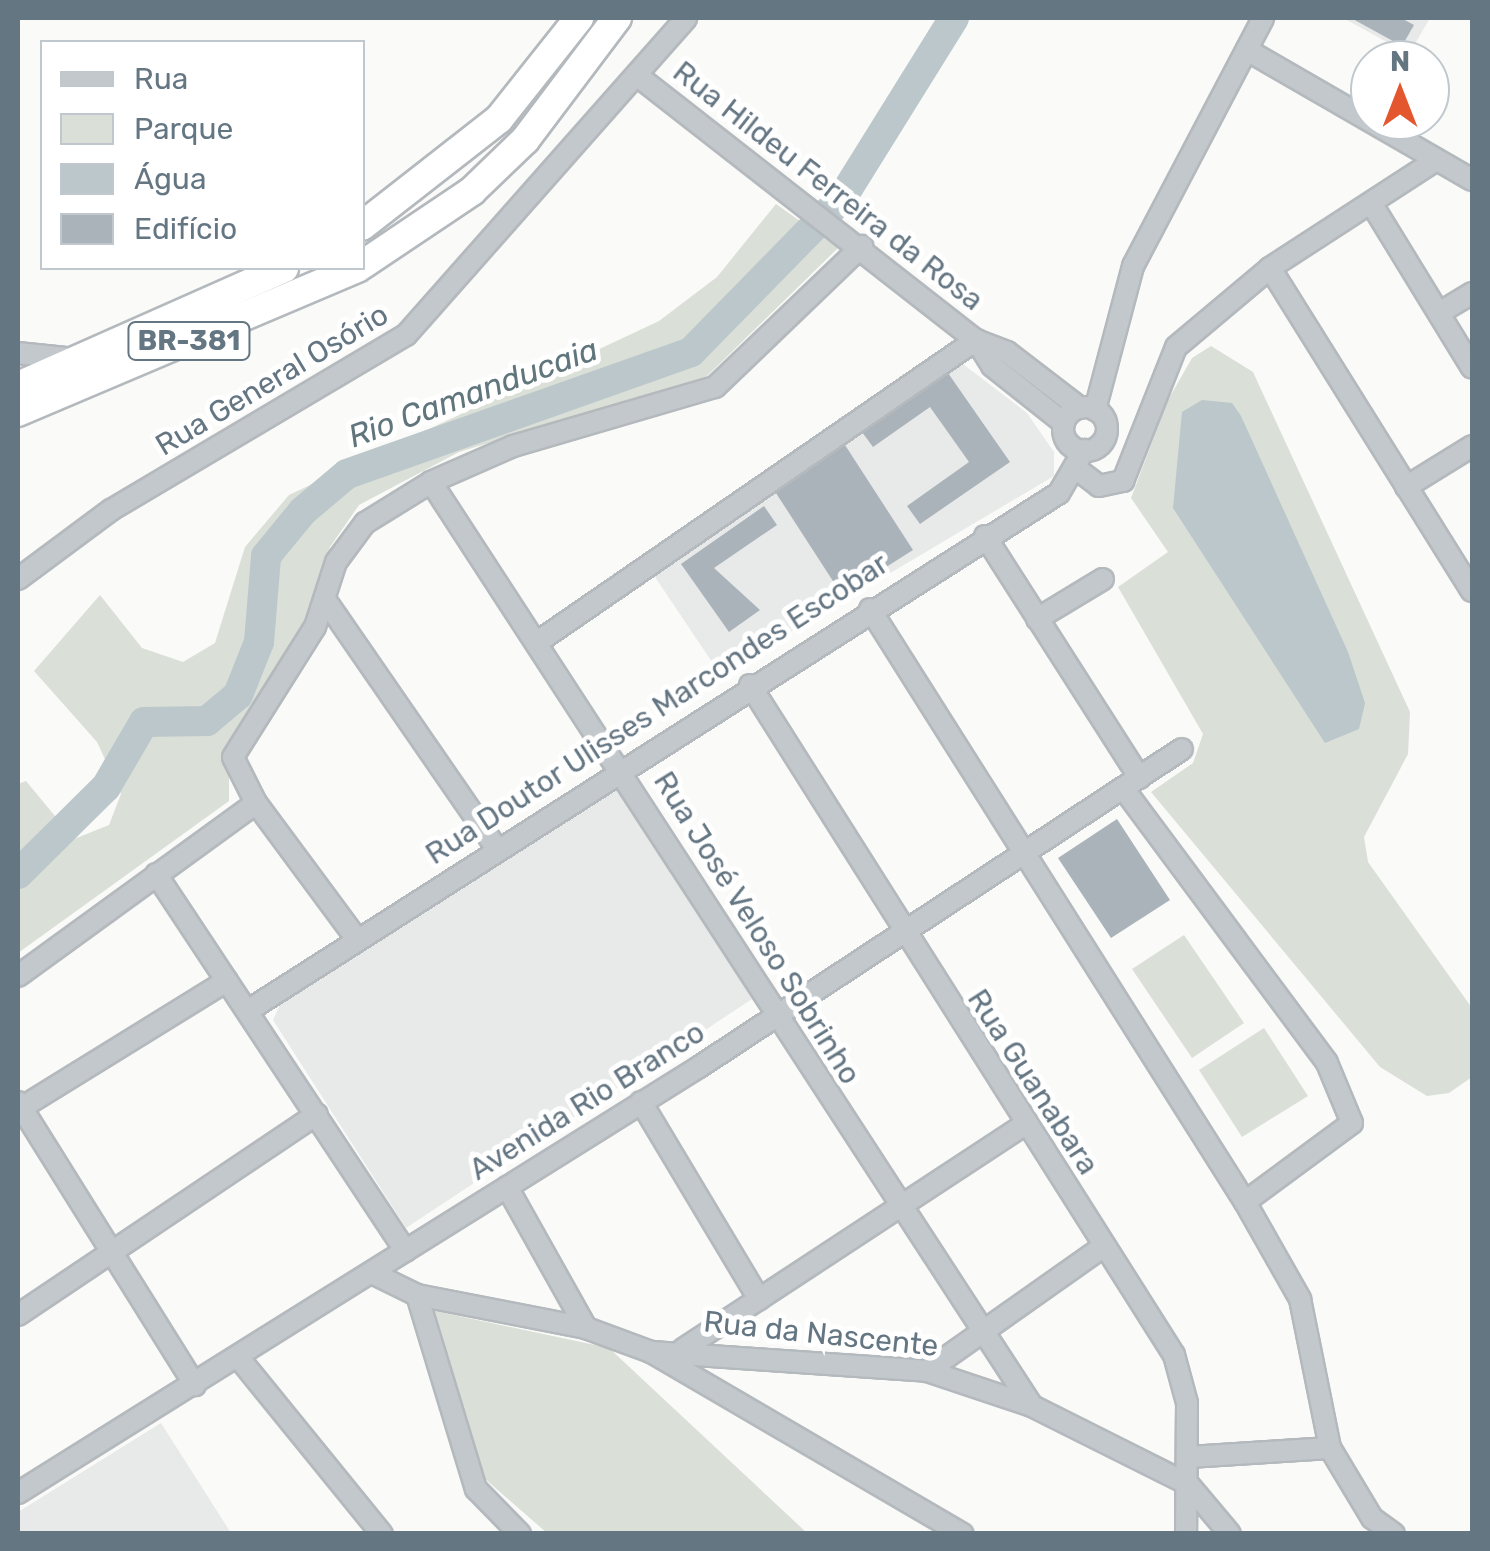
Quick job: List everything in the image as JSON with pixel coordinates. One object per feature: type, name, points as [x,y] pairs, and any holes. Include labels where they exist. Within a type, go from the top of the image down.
[{"type":"highway","points":[[365,224],[499,119],[579,18]]},
{"type":"highway","name":"BR-381","points":[[365,263],[459,201],[525,140],[617,18]]},
{"type":"highway","name":"BR-381","points":[[18,386],[66,358],[279,270]]},
{"type":"highway","name":"BR-381","points":[[18,412],[350,270]]},
{"type":"highway","points":[[18,424],[46,398]]},
{"type":"street","name":"Rua General Osório","points":[[18,579],[111,510],[406,335],[639,77],[686,18]]},
{"type":"street","points":[[1064,423],[1088,409],[1133,266],[1263,18]]},
{"type":"street","points":[[1247,50],[1472,180]]},
{"type":"street","name":"Rua Hildeu Ferreira da Rosa","points":[[639,77],[807,203],[976,340],[1007,352],[1088,409]]},
{"type":"street","points":[[538,641],[976,340],[992,366],[1064,423],[1066,440],[1100,486],[1123,482],[1176,347],[1270,268],[1436,160]]},
{"type":"street","points":[[1371,203],[1472,368]]},
{"type":"street","points":[[356,938],[256,802],[234,756],[326,601],[336,562],[365,522],[431,482],[513,446],[715,387],[862,246]]},
{"type":"street","points":[[1270,268],[1472,591]]},
{"type":"street","points":[[1439,313],[1472,293]]},
{"type":"street","points":[[18,353],[66,358]]},
{"type":"street","points":[[1081,460],[1106,435],[1088,409]]},
{"type":"street","points":[[1406,488],[1472,446]]},
{"type":"street","name":"Rua Doutor Ulisses Marcondes Escobar","points":[[249,1010],[621,767],[984,536],[1059,493],[1081,460]]},
{"type":"street","name":"Rua José Veloso Sobrinho","points":[[431,482],[621,767],[774,1018],[1032,1406]]},
{"type":"street","points":[[984,536],[1131,783],[1327,1063],[1352,1123],[1244,1202]]},
{"type":"street","points":[[1037,620],[1103,578]]},
{"type":"street","points":[[326,601],[496,848]]},
{"type":"street","points":[[870,609],[1244,1202],[1300,1300],[1330,1448],[1372,1518],[1394,1534]]},
{"type":"street","name":"Rua Guanabara","points":[[750,685],[1024,1125],[1174,1355],[1190,1457],[1186,1534]]},
{"type":"street","name":"Avenida Rio Branco","points":[[18,1494],[774,1018],[901,930],[1182,749]]},
{"type":"street","points":[[18,976],[256,802]]},
{"type":"street","points":[[156,874],[406,1251]]},
{"type":"street","points":[[195,1385],[107,1251],[19,1105],[227,980]]},
{"type":"street","points":[[641,1102],[759,1299]]},
{"type":"street","points":[[18,1314],[317,1114]]},
{"type":"street","points":[[683,1349],[1024,1125]]},
{"type":"street","points":[[507,1187],[586,1328]]},
{"type":"street","points":[[928,1371],[1104,1246]]},
{"type":"street","name":"Rua da Nascente","points":[[372,1272],[417,1295],[586,1328],[650,1352],[683,1349],[928,1371],[1032,1406],[1188,1484],[1230,1534]]},
{"type":"street","points":[[417,1295],[476,1489],[520,1534]]},
{"type":"street","points":[[650,1352],[963,1534]]},
{"type":"street","points":[[238,1358],[382,1534]]},
{"type":"street","points":[[1190,1457],[1330,1448]]},
{"type":"shaded area","points":[[1343,18],[1430,18],[1417,40],[1383,40]]},
{"type":"shaded area","points":[[959,361],[1027,413],[1054,452],[1054,476],[720,674],[651,571]]},
{"type":"shaded area","points":[[622,787],[752,999],[406,1228],[273,1020],[280,1005]]},
{"type":"shaded area","points":[[161,1423],[231,1533],[18,1533],[18,1512]]},
{"type":"green space","points":[[776,204],[838,248],[706,377],[459,452],[359,505],[330,547],[305,629],[229,744],[229,801],[18,953],[18,784],[26,781],[74,839],[109,825],[121,794],[97,742],[34,671],[100,595],[142,648],[183,662],[215,643],[245,547],[289,495],[659,321],[717,277]]},
{"type":"green space","points":[[1211,346],[1253,372],[1410,712],[1408,754],[1364,837],[1368,862],[1472,1008],[1472,1077],[1449,1093],[1427,1096],[1380,1067],[1151,792],[1193,763],[1203,734],[1118,587],[1168,552],[1131,498],[1168,400],[1192,358]]},
{"type":"green space","points":[[1184,935],[1244,1023],[1192,1058],[1132,969]]},
{"type":"green space","points":[[1264,1028],[1308,1096],[1242,1137],[1199,1070]]},
{"type":"green space","points":[[435,1311],[609,1348],[807,1533],[547,1533],[484,1478]]},
{"type":"water","points":[[1202,400],[1232,403],[1241,416],[1348,652],[1365,703],[1359,729],[1325,743],[1173,508],[1182,412]]},
{"type":"building","points":[[1351,18],[1401,18],[1414,25],[1405,40],[1391,40]]},
{"type":"building","points":[[948,373],[1010,462],[920,524],[907,506],[969,462],[930,407],[873,447],[862,432]]},
{"type":"building","points":[[845,445],[913,550],[842,595],[774,490]]},
{"type":"building","points":[[764,506],[777,525],[714,568],[760,610],[729,632],[681,564]]},
{"type":"building","points":[[1117,819],[1170,900],[1111,938],[1058,858]]},
{"type":"waterway","name":"Rio Camanducaia","points":[[18,874],[106,787],[144,722],[207,721],[238,695],[259,642],[266,556],[303,511],[347,474],[691,352],[842,198],[954,18]]}]
